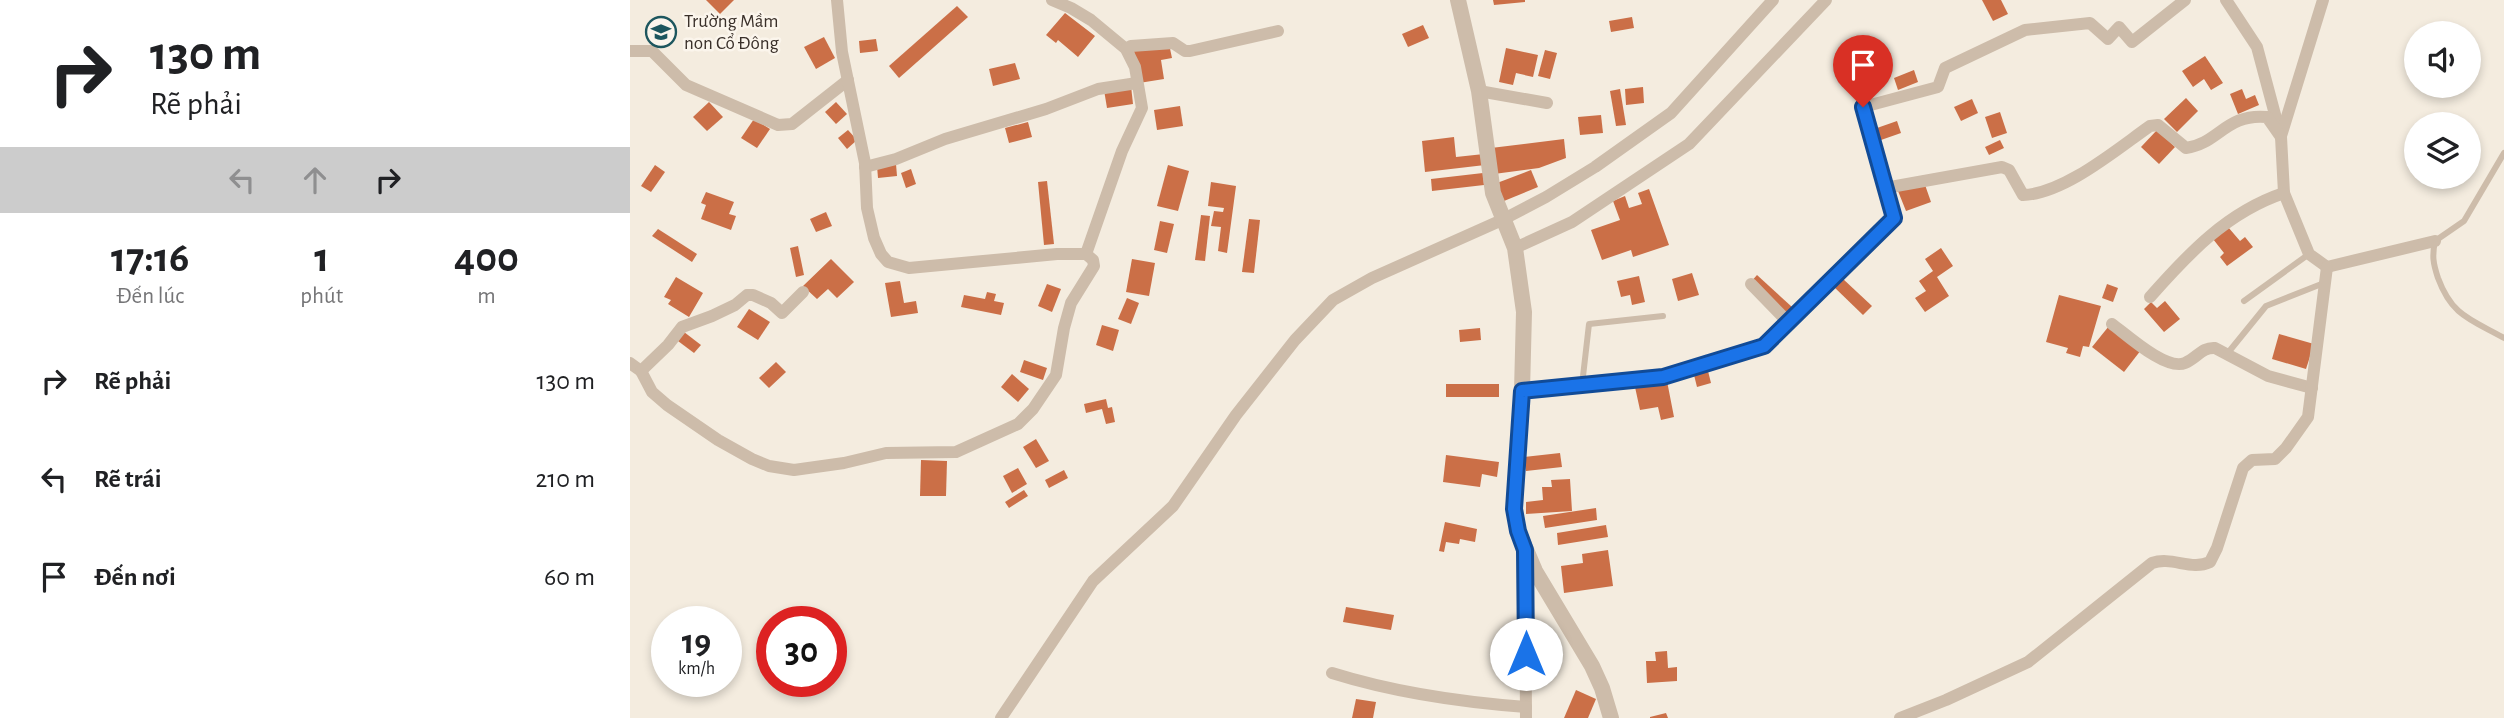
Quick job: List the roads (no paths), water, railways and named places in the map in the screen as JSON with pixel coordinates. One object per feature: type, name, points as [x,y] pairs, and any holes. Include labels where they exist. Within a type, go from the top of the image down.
[{"type":"street","points":[[803,292],[782,313],[771,303],[747,295],[735,305],[682,327],[668,345],[635,367],[652,391],[667,405],[718,440],[769,466],[794,470],[886,453],[956,452],[1018,424],[1033,409],[1056,375],[1071,303],[1094,266],[1093,260],[1086,254],[1057,254],[909,268],[888,262],[874,238],[867,208],[865,167],[842,52],[837,0]]},
{"type":"street","points":[[1052,0],[1091,20],[1126,49],[1135,67],[1142,108],[1122,151],[1086,254]]},
{"type":"street","points":[[1458,0],[1479,91],[1493,193],[1508,234],[1524,312],[1514,509],[1518,531],[1525,550],[1592,666],[1611,718]]},
{"type":"street","points":[[1508,234],[1546,197],[1595,167],[1671,113],[1773,0]]},
{"type":"street","points":[[1001,718],[1093,581],[1174,506],[1236,415],[1318,314],[1333,300],[1361,283],[1508,234],[1572,222],[1689,144],[1826,0]]},
{"type":"street","points":[[1522,391],[1663,377],[1764,346],[1894,218],[1863,107],[1938,87],[1945,68],[2025,30],[2090,23],[2108,39],[2119,27],[2132,42],[2185,0]]},
{"type":"street","points":[[2226,0],[2258,47],[2281,137],[2284,193],[2309,254],[2327,267],[2435,241]]},
{"type":"street","points":[[2281,137],[2323,0]]},
{"type":"street","points":[[1126,49],[1131,46],[1173,43],[1185,51],[1190,51],[1278,31]]},
{"type":"street","points":[[630,51],[652,51],[686,85],[778,125],[792,124],[848,80]]},
{"type":"street","points":[[865,167],[897,159],[945,139],[1046,109],[1098,89],[1137,83]]},
{"type":"street","points":[[1479,91],[1547,103]]},
{"type":"street","points":[[1885,188],[2002,167],[2009,170],[2023,195],[2032,195],[2080,175],[2150,126],[2158,125],[2186,148],[2197,147],[2235,120],[2254,115],[2267,117],[2281,137]]},
{"type":"street","points":[[2150,297],[2190,252],[2222,225],[2254,205],[2284,193]]},
{"type":"street","points":[[1900,718],[2028,662],[2152,563],[2168,560],[2198,566],[2210,562],[2243,468],[2252,460],[2275,459],[2308,417],[2327,267]]},
{"type":"street","points":[[1751,284],[1788,322]]},
{"type":"street","points":[[2112,324],[2148,351],[2171,364],[2185,363],[2207,348],[2215,348],[2268,376],[2312,388]]},
{"type":"street","points":[[1332,673],[1373,686],[1424,697],[1526,712],[1525,550]]},
{"type":"lane","points":[[2504,152],[2464,221],[2435,241],[2431,259],[2445,298],[2458,313],[2504,338]]},
{"type":"lane","points":[[2244,302],[2309,254]]},
{"type":"lane","points":[[2227,354],[2266,306],[2324,283]]},
{"type":"lane","points":[[1582,385],[1589,324],[1663,316]]},
{"type":"place","name":"Trường Mầm non Cổ Đông","points":[[661,32]]}]
